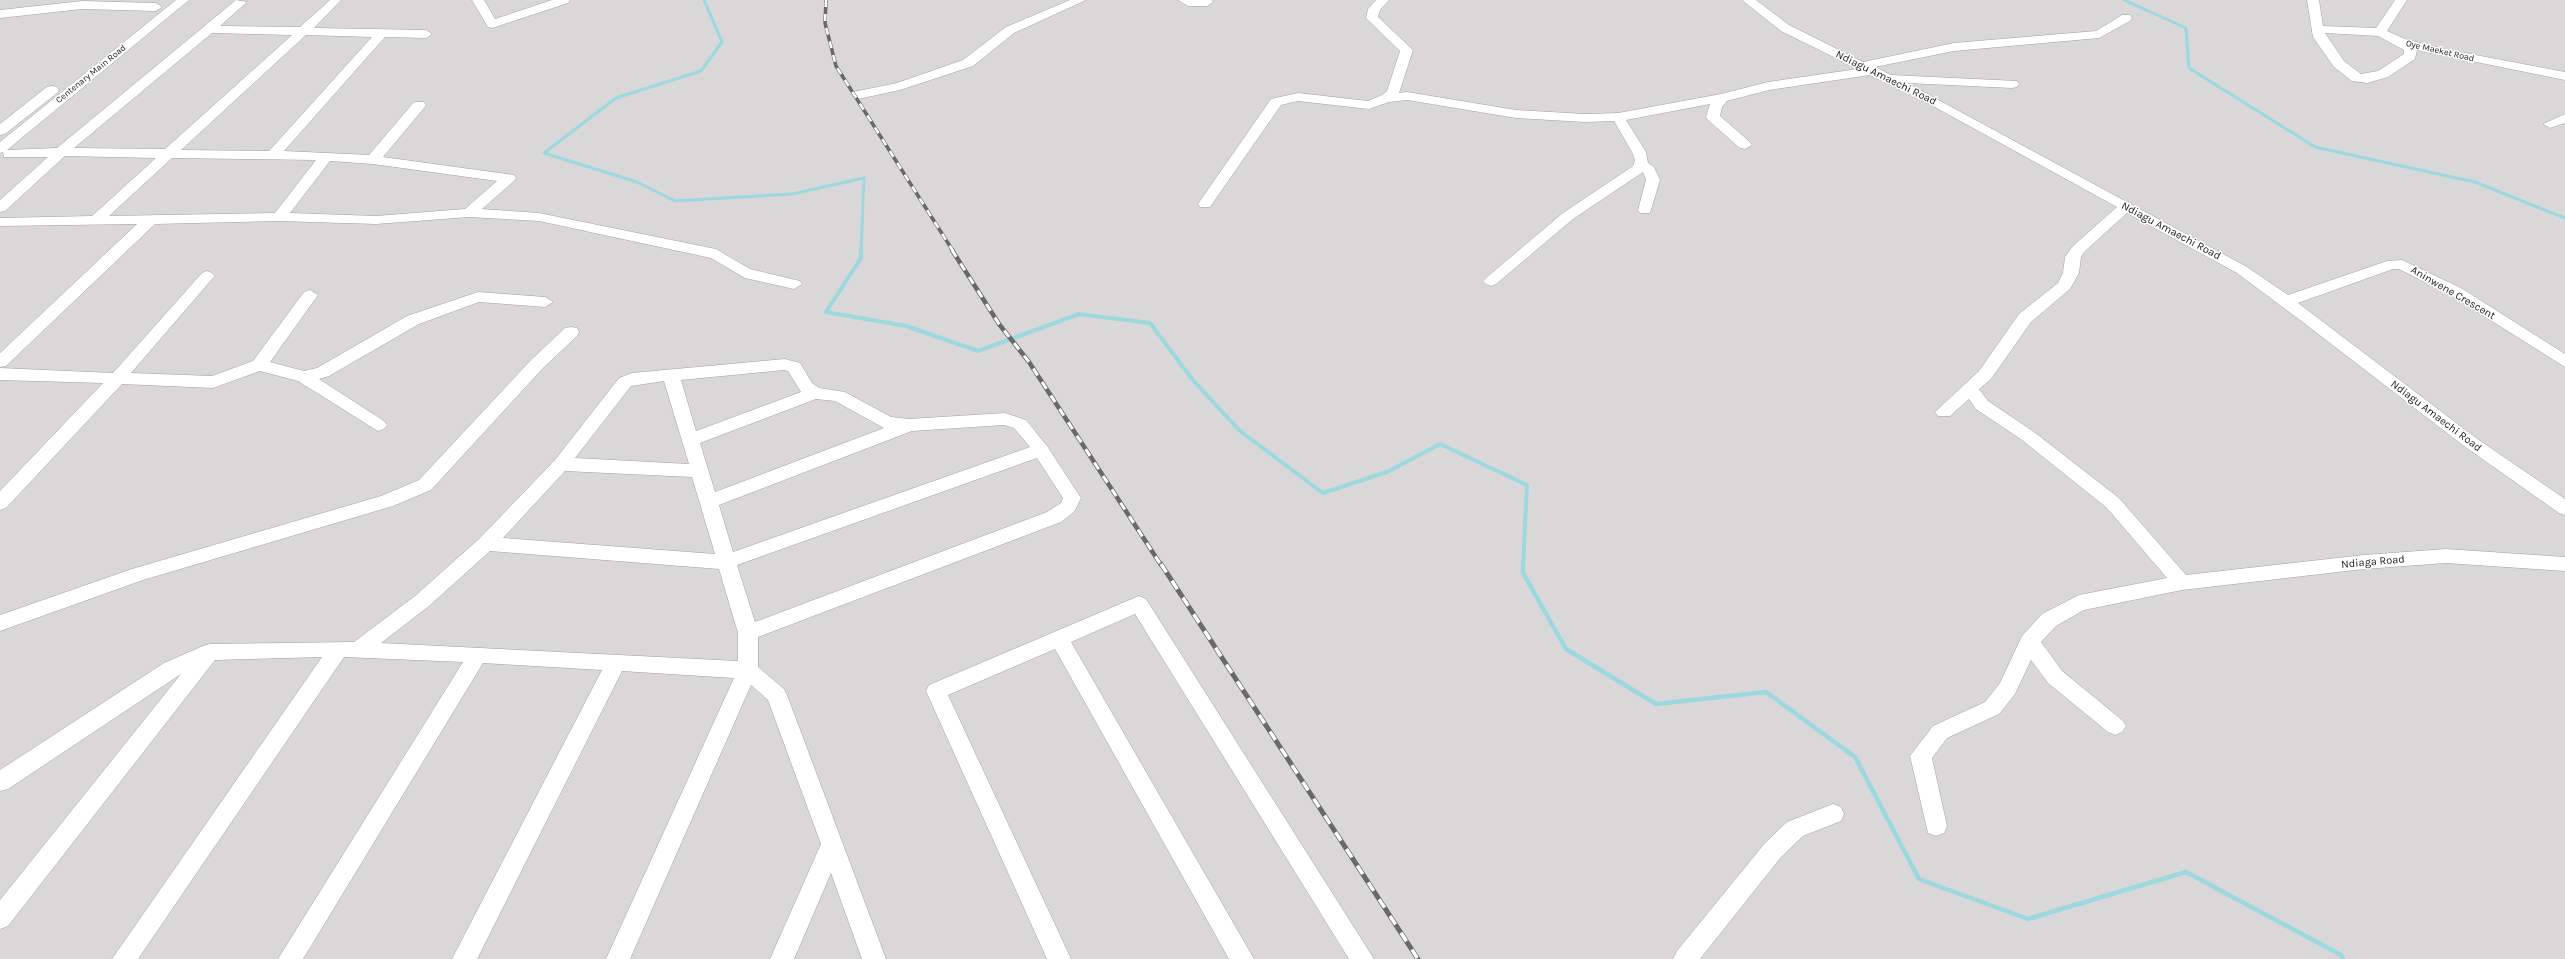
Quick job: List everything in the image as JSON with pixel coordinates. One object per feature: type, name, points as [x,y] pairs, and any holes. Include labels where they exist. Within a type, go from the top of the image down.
[{"type":"street","name":"Centenary Main Road","points":[[5,151],[183,0]]},
{"type":"street","points":[[478,0],[492,24],[564,0]]},
{"type":"street","points":[[858,95],[893,88],[968,63],[1010,30],[1080,0]]},
{"type":"street","points":[[1184,0],[1188,2],[1208,2]]},
{"type":"street","points":[[1383,0],[1374,9],[1372,18],[1408,50],[1391,93]]},
{"type":"street","name":"Ndiagu Amaechi Road","points":[[1748,0],[1785,28],[1867,69],[1928,97],[2126,208],[2242,270],[2287,301],[2470,442],[2565,508]]},
{"type":"street","points":[[2312,0],[2317,29],[2323,43],[2339,64],[2359,78],[2382,74],[2410,56],[2411,49],[2401,42]]},
{"type":"street","points":[[2317,29],[2380,32],[2401,0]]},
{"type":"street","points":[[96,220],[304,32],[336,1]]},
{"type":"street","points":[[0,208],[61,152],[241,2]]},
{"type":"street","name":"Centenary Main Road","points":[[0,131],[160,4]]},
{"type":"street","points":[[0,14],[82,5],[160,4]]},
{"type":"street","points":[[1204,204],[1276,102],[1298,97],[1369,105],[1391,93],[1516,114],[1585,118],[1618,117],[1722,98],[1768,86],[1867,69],[1954,47],[2098,34],[2126,18]]},
{"type":"street","points":[[208,29],[426,34]]},
{"type":"street","name":"Oye Maeket Road","points":[[2380,32],[2401,42],[2444,53],[2565,76]]},
{"type":"street","points":[[274,154],[381,34]]},
{"type":"street","points":[[1888,78],[2012,84]]},
{"type":"street","points":[[1722,98],[1715,107],[1713,117],[1745,145]]},
{"type":"street","points":[[374,160],[418,105]]},
{"type":"street","points":[[1491,281],[1568,216],[1632,176],[1641,165],[1642,160],[1639,152],[1618,117]]},
{"type":"street","points":[[2550,124],[2565,118]]},
{"type":"street","points":[[5,151],[326,156],[374,160],[509,178],[469,213]]},
{"type":"street","points":[[279,217],[326,156]]},
{"type":"street","points":[[1641,165],[1649,170],[1653,180],[1645,210]]},
{"type":"street","points":[[1944,412],[1971,390],[2000,358],[2010,338],[2026,318],[2064,286],[2078,249],[2108,221],[2126,208]]},
{"type":"street","points":[[0,222],[279,217],[376,220],[469,213],[539,217],[716,254],[745,273],[794,284]]},
{"type":"street","points":[[0,362],[151,219]]},
{"type":"street","name":"Aninwene Crescent","points":[[2287,301],[2392,264],[2402,265],[2455,291],[2565,362]]},
{"type":"street","points":[[0,503],[117,379],[207,276]]},
{"type":"street","points":[[0,374],[213,382],[259,365],[310,295]]},
{"type":"street","points":[[304,377],[323,372],[412,320],[478,298],[545,302]]},
{"type":"street","points":[[0,623],[139,574],[387,501],[425,485],[537,364],[571,332]]},
{"type":"street","points":[[124,959],[348,650],[422,601],[486,544],[561,464],[625,382],[632,379],[784,364],[794,367],[806,387],[815,393],[839,396],[887,422],[909,425],[1005,419],[1020,424],[1041,450],[1072,498],[1068,507],[1054,517],[748,633]]},
{"type":"street","points":[[259,365],[304,377],[378,425]]},
{"type":"street","points":[[618,959],[748,670],[748,633],[671,375]]},
{"type":"street","points":[[1971,390],[1982,405],[2028,436],[2113,503],[2182,583]]},
{"type":"street","points":[[690,440],[815,393]]},
{"type":"street","points":[[708,502],[909,425]]},
{"type":"street","points":[[486,544],[726,562],[1041,450]]},
{"type":"street","points":[[561,464],[699,471]]},
{"type":"street","name":"Ndiaga Road","points":[[1936,826],[1921,756],[1940,732],[1992,708],[2008,688],[2029,642],[2049,620],[2079,603],[2145,588],[2364,562],[2446,556],[2565,564]]},
{"type":"street","points":[[1058,959],[936,691],[1139,604],[1362,959]]},
{"type":"street","points":[[1059,638],[1242,959]]},
{"type":"street","points":[[2029,642],[2055,677],[2115,726]]},
{"type":"street","points":[[0,782],[171,669],[210,652],[348,650],[478,655],[748,670],[777,695],[874,959]]},
{"type":"street","points":[[0,918],[210,652]]},
{"type":"street","points":[[290,959],[478,655]]},
{"type":"street","points":[[464,959],[616,663]]},
{"type":"street","points":[[1685,959],[1773,850],[1795,829],[1833,814]]},
{"type":"street","points":[[782,959],[832,844]]},
{"type":"shaded area","points":[[0,0],[2565,0],[2565,959],[0,959]]},
{"type":"waterway","points":[[704,0],[722,42],[701,71],[616,98],[544,153],[637,182],[675,201],[792,194],[864,178],[861,251]]},
{"type":"waterway","points":[[2124,0],[2186,28],[2189,68],[2315,147],[2475,182],[2565,218]]},
{"type":"waterway","points":[[861,251],[861,258],[826,312],[906,326],[978,351],[1079,314],[1150,323],[1192,379],[1239,430],[1323,493],[1387,472],[1440,444],[1527,485],[1523,565]]},
{"type":"waterway","points":[[1523,565],[1523,573],[1566,649],[1656,704],[1766,692],[1855,757],[1919,879],[2028,919],[2186,872],[2341,955],[2343,959]]},
{"type":"railway","points":[[826,0],[825,23],[836,66],[953,251]]},
{"type":"railway","points":[[952,250],[999,324],[1029,362],[1161,565]]},
{"type":"railway","points":[[1161,564],[1418,959]]}]
